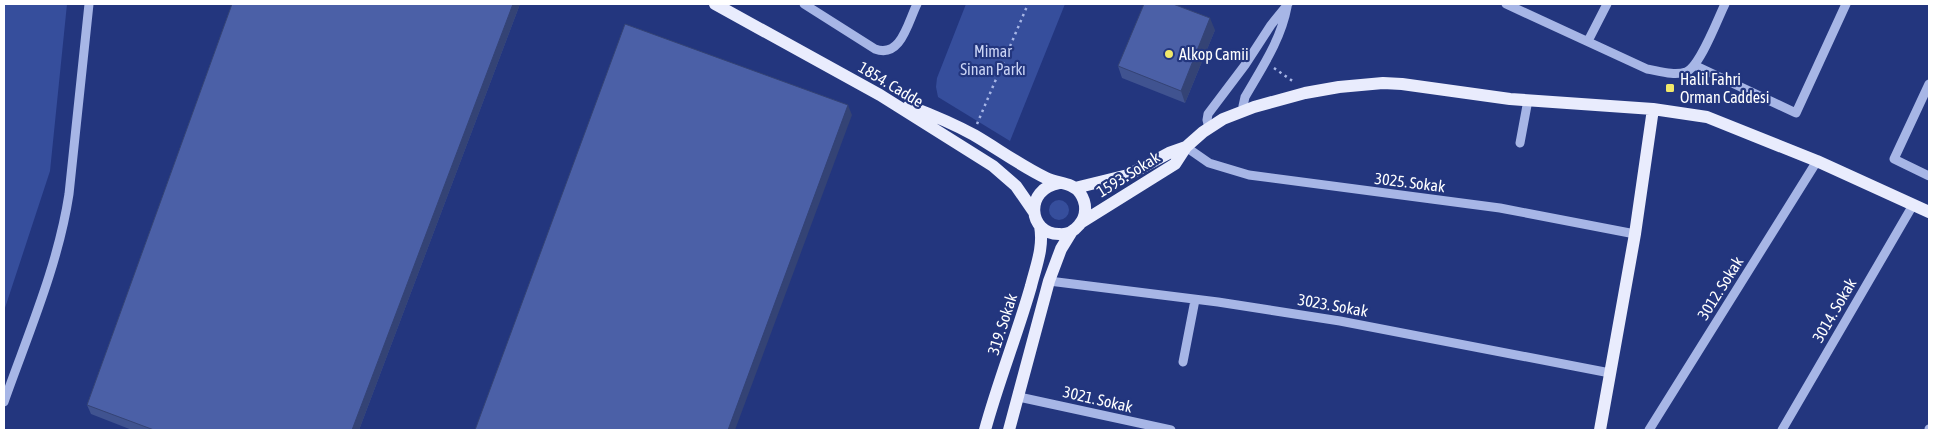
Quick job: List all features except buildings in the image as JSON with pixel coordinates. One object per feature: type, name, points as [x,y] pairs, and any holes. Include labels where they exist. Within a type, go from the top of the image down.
[{"type":"main road","name":"1854. Cadde","points":[[715,4],[880,95],[1002,173],[1016,186],[1034,212]]},
{"type":"main road","points":[[1186,147],[1209,128],[1224,119],[1245,111],[1305,93],[1339,87],[1383,83],[1528,100],[1653,108],[1707,117],[1817,161],[1929,212]]},
{"type":"main road","points":[[880,95],[917,109],[972,134],[1036,173],[1075,188],[1084,200],[1085,215],[1082,222],[1072,231],[1060,235],[1040,226],[1034,212],[1034,204],[1043,189],[1051,184],[1059,183]]},
{"type":"main road","points":[[1600,430],[1635,234],[1653,108]]},
{"type":"main road","name":"1593. Sokak","points":[[1075,188],[1128,175],[1168,153],[1186,147]]},
{"type":"main road","name":"1593. Sokak","points":[[1082,222],[1175,164],[1186,147]]},
{"type":"main road","name":"319. Sokak","points":[[985,430],[994,396],[1022,317],[1040,254],[1042,239],[1040,226]]},
{"type":"main road","name":"319. Sokak","points":[[1009,430],[1049,281],[1061,249],[1072,231]]},
{"type":"street","points":[[4,402],[56,256],[64,225],[70,194],[89,4]]},
{"type":"street","points":[[804,4],[875,49],[887,51],[893,49],[899,43],[916,4]]},
{"type":"street","points":[[1506,4],[1647,69],[1667,73],[1684,73],[1691,69],[1725,4]]},
{"type":"street","points":[[1588,41],[1607,4]]},
{"type":"street","points":[[1694,65],[1796,113],[1846,4]]},
{"type":"street","points":[[1209,128],[1208,114],[1245,65],[1270,25],[1288,5]]},
{"type":"street","points":[[1245,111],[1243,106],[1245,97],[1284,24],[1288,5]]},
{"type":"street","points":[[1245,65],[1250,61],[1254,62],[1260,71]]},
{"type":"street","points":[[1929,84],[1894,159],[1929,176]]},
{"type":"street","points":[[1520,143],[1528,100]]},
{"type":"street","name":"3025. Sokak","points":[[1186,147],[1209,163],[1249,175],[1500,208],[1635,234]]},
{"type":"street","name":"3012. Sokak","points":[[1649,430],[1817,161]]},
{"type":"street","name":"3014. Sokak","points":[[1782,430],[1912,204]]},
{"type":"street","name":"3023. Sokak","points":[[1049,281],[1340,321],[1610,373]]},
{"type":"street","points":[[1183,362],[1195,300]]},
{"type":"street","name":"3021. Sokak","points":[[1019,397],[1171,430]]},
{"type":"path","points":[[972,134],[1028,4]]},
{"type":"path","points":[[1269,64],[1294,82]]},
{"type":"green space","points":[[4,4],[67,4],[50,171],[4,311]]},
{"type":"green space","name":"Mimar Sinan Parkı","points":[[966,4],[1065,4],[1010,141],[938,97],[937,78]]},
{"type":"green space","points":[[1055,200],[1063,200],[1069,206],[1069,214],[1063,220],[1055,220],[1049,214],[1049,206]]},
{"type":"place","name":"Alkop Camii","points":[[1169,54]]},
{"type":"place","name":"Halil Fahri Orman Caddesi","points":[[1670,88]]}]
